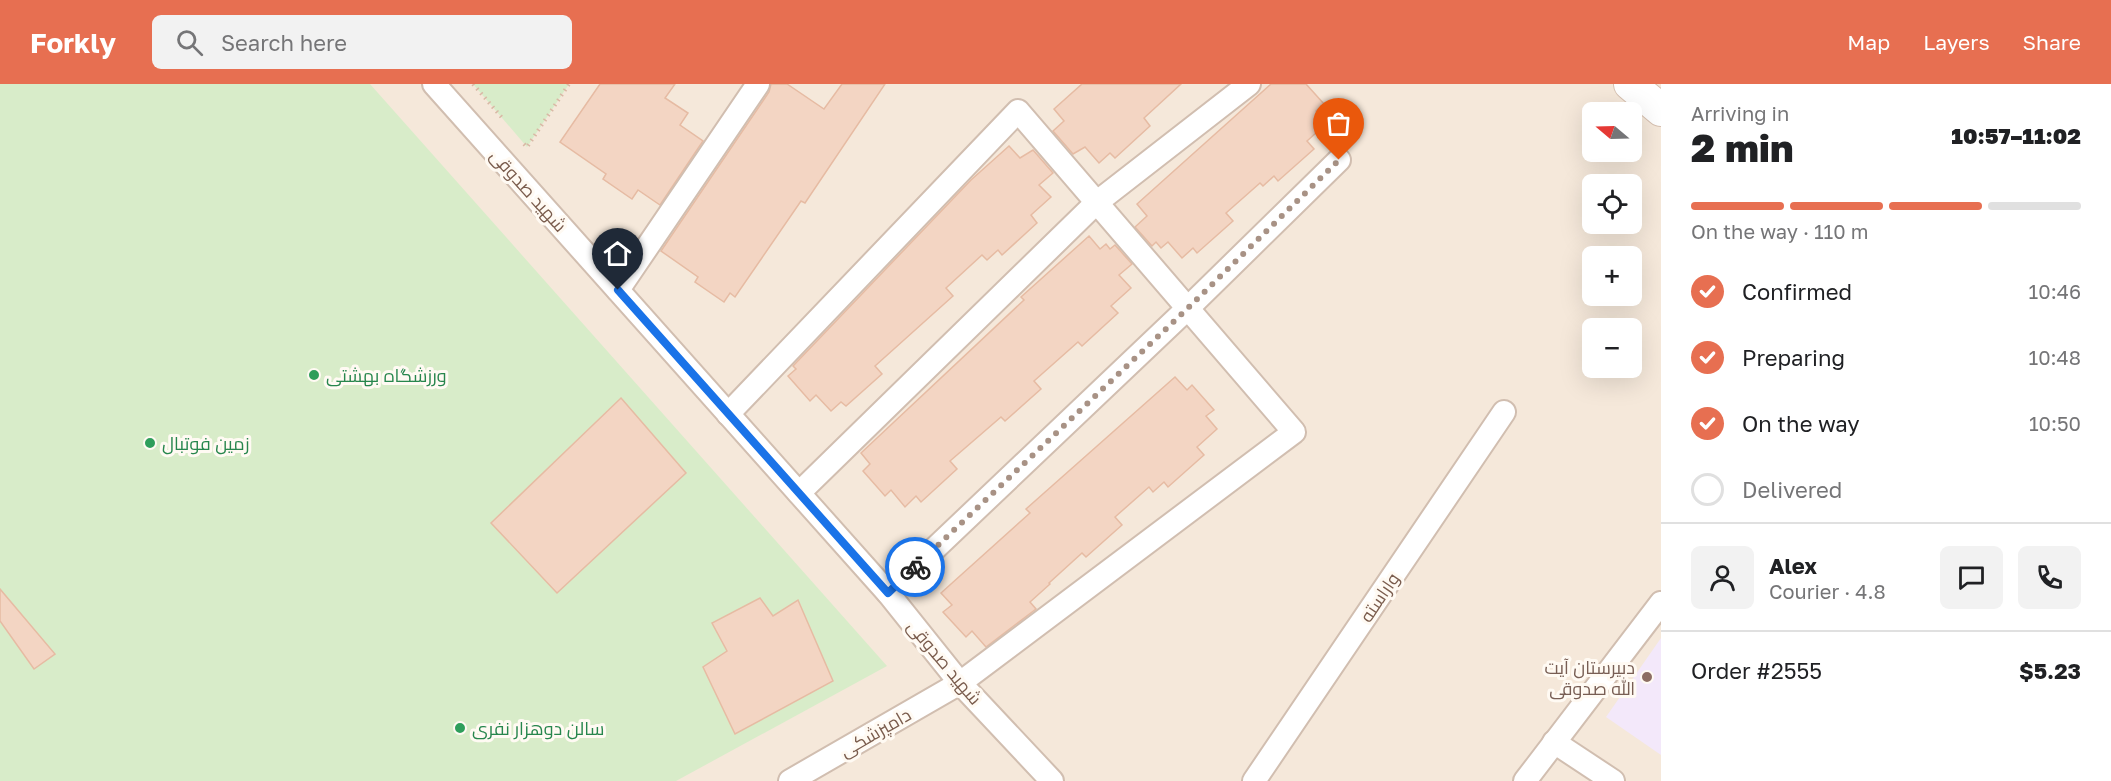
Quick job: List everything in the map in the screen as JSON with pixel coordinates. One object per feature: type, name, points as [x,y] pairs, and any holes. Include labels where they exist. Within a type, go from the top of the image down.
[{"type":"main road","points":[[1630,84],[1661,110]]},
{"type":"street","name":"شهید صدوقی","points":[[434,84],[888,593],[960,683],[1052,781]]},
{"type":"street","points":[[618,290],[758,84]]},
{"type":"street","points":[[799,493],[1096,203],[1249,84]]},
{"type":"street","points":[[728,414],[1018,111],[1188,308]]},
{"type":"street","points":[[888,593],[1188,308],[1339,160]]},
{"type":"street","name":"دامپزشکی","points":[[790,781],[960,683],[1294,432],[1188,308]]},
{"type":"street","name":"واراسته","points":[[1254,781],[1504,412]]},
{"type":"street","points":[[1525,781],[1661,603]]},
{"type":"street","points":[[1554,742],[1613,781]]},
{"type":"path","points":[[473,84],[512,129]]},
{"type":"path","points":[[519,138],[527,147],[569,84]]},
{"type":"shaded area","points":[[0,84],[1661,84],[1661,781],[0,781]]},
{"type":"shaded area","name":"دبیرستان آیت الله صدوقی","points":[[1661,638],[1661,755],[1606,717]]},
{"type":"green space","name":"ورزشگاه بهشتی","points":[[0,84],[370,84],[887,666],[676,781],[0,781]]},
{"type":"green space","points":[[473,84],[569,84],[527,147]]},
{"type":"building","points":[[600,84],[675,84],[665,98],[688,113],[680,125],[703,141],[660,205],[638,190],[632,199],[603,179],[606,174],[560,142]]},
{"type":"building","points":[[771,84],[787,84],[824,109],[842,84],[885,84],[805,203],[801,201],[735,297],[730,293],[724,302],[695,282],[698,277],[661,251],[769,92]]},
{"type":"building","points":[[1082,84],[1181,84],[1144,118],[1150,126],[1115,158],[1110,153],[1099,163],[1085,147],[1073,154],[1053,131],[1064,121],[1054,109]]},
{"type":"building","points":[[1271,84],[1306,84],[1324,104],[1316,111],[1327,123],[1307,141],[1314,149],[1278,181],[1274,176],[1263,186],[1260,183],[1226,213],[1233,221],[1197,253],[1193,248],[1182,258],[1168,242],[1161,248],[1156,242],[1152,246],[1135,227],[1147,216],[1137,204]]},
{"type":"building","points":[[1009,146],[1020,158],[1033,150],[1053,173],[1039,185],[1051,197],[1031,215],[1037,223],[1002,255],[998,250],[987,260],[982,255],[946,288],[953,296],[875,366],[882,374],[846,406],[841,402],[831,411],[816,395],[810,401],[788,376],[796,369],[793,366],[971,180]]},
{"type":"building","points":[[1089,236],[1100,249],[1106,244],[1110,249],[1115,245],[1132,264],[1119,275],[1131,288],[1111,306],[1118,313],[1082,346],[1078,342],[1034,381],[1041,389],[1005,421],[1001,417],[950,461],[957,469],[921,502],[916,496],[905,507],[891,490],[885,496],[863,471],[870,464],[861,453],[1024,300],[1021,297]]},
{"type":"building","points":[[1175,377],[1187,390],[1192,385],[1214,410],[1206,416],[1217,429],[1197,447],[1204,455],[1168,487],[1164,482],[1153,492],[1149,487],[1115,517],[1122,525],[1086,557],[1082,553],[1049,583],[1030,602],[1036,609],[986,647],[972,631],[966,637],[943,612],[952,605],[941,593],[1030,513],[1026,509]]},
{"type":"building","points":[[621,398],[686,473],[557,593],[491,523]]},
{"type":"building","points":[[0,589],[55,654],[34,669],[0,621]]},
{"type":"building","points":[[760,598],[773,616],[798,600],[833,681],[735,734],[703,667],[727,651],[712,623]]},
{"type":"way so far","points":[[915,567],[1188,308],[1339,160]]},
{"type":"place","name":"ورزشگاه بهشتی","points":[[314,375]]},
{"type":"place","name":"زمین فوتبال","points":[[150,443]]},
{"type":"place","name":"دبیرستان آیت الله صدوقی","points":[[1647,677]]},
{"type":"place","name":"سالن دوهزار نفری","points":[[460,728]]},
{"type":"route","points":[[618,290],[888,593],[915,567]]}]
